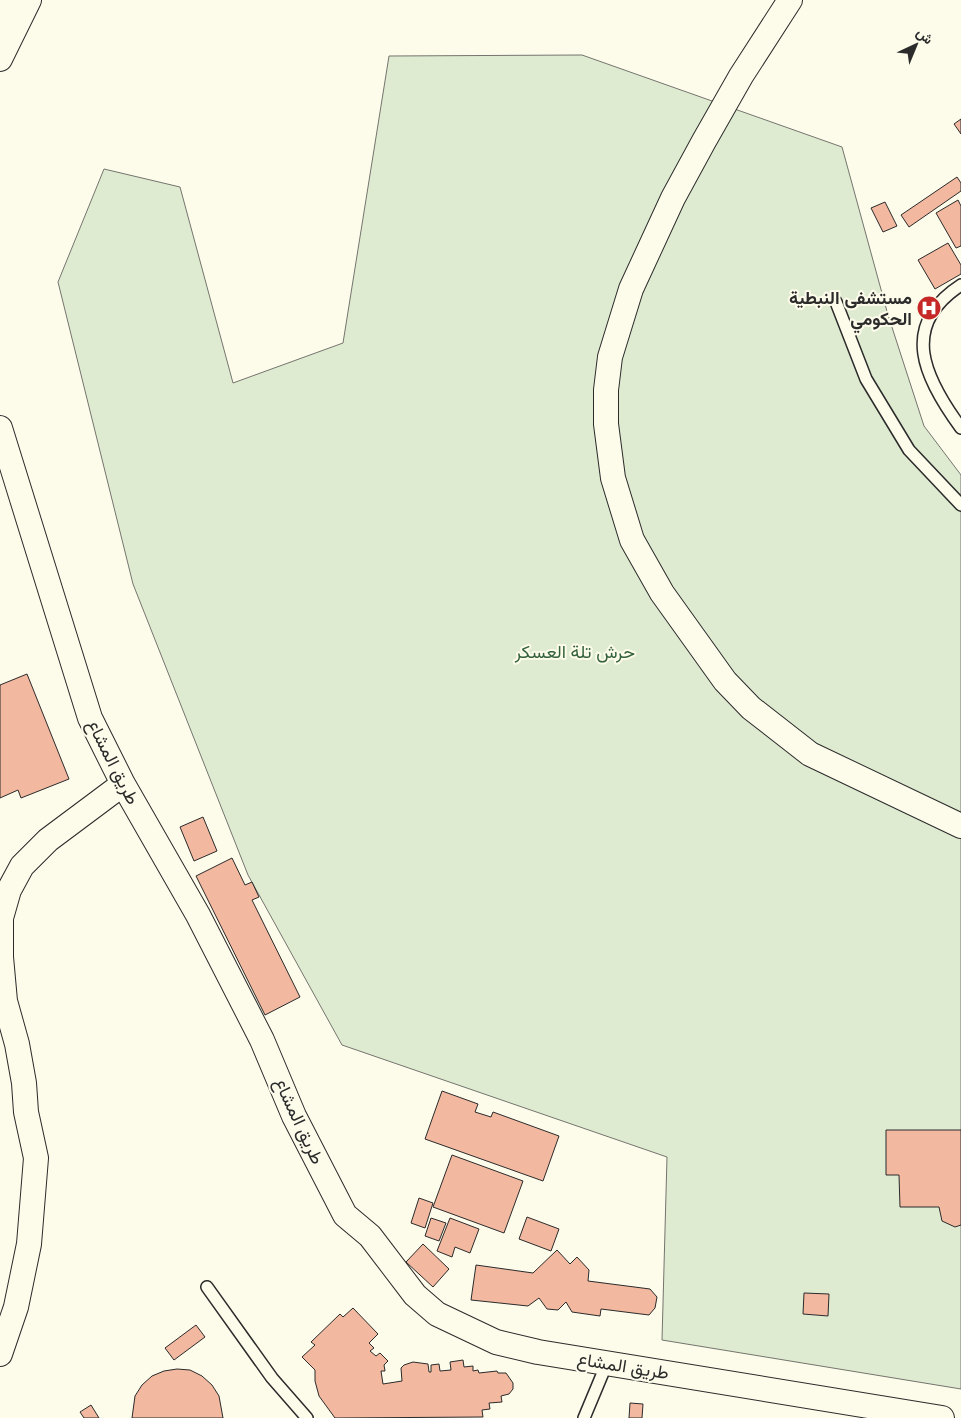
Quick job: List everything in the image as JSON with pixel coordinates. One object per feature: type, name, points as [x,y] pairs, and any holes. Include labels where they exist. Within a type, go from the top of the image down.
[{"type":"street","points":[[0,23],[4,0]]},
{"type":"street","points":[[0,60],[29,0]]},
{"type":"street","points":[[790,0],[740,76],[704,141],[673,198],[631,289],[610,357],[606,390],[606,424],[613,478],[632,540],[662,594],[725,681],[751,708],[810,754],[961,826]]},
{"type":"street","name":"طريق المشاع","points":[[0,428],[90,718],[123,784],[198,915],[262,1040],[294,1116],[345,1215],[370,1236],[415,1295],[437,1314],[496,1342],[607,1364],[942,1418]]},
{"type":"street","points":[[0,1354],[16,1307],[29,1244],[36,1158],[26,1112],[24,1083],[17,1044],[5,1001],[0,957],[1,918],[9,890],[22,866],[48,840],[123,784]]},
{"type":"lane","points":[[961,285],[943,297],[930,313],[922,343],[927,369],[937,395],[961,428]]},
{"type":"lane","points":[[836,302],[866,379],[909,450],[961,505]]},
{"type":"lane","points":[[207,1287],[272,1378],[307,1418]]},
{"type":"lane","points":[[584,1418],[607,1364]]},
{"type":"green space","name":"حرش تلة العسكر","points":[[582,55],[842,147],[888,315],[924,426],[961,475],[961,1389],[662,1340],[667,1157],[342,1045],[248,875],[133,584],[58,282],[104,169],[180,187],[233,383],[343,343],[389,56]]},
{"type":"building","points":[[961,119],[961,134],[954,124]]},
{"type":"building","points":[[957,177],[961,183],[961,191],[909,227],[901,215]]},
{"type":"building","points":[[958,200],[961,206],[961,246],[956,248],[936,213]]},
{"type":"building","points":[[885,202],[897,226],[883,232],[871,208]]},
{"type":"building","points":[[948,243],[961,265],[961,274],[935,289],[918,260]]},
{"type":"building","points":[[27,674],[69,779],[21,798],[18,790],[0,798],[0,685]]},
{"type":"building","points":[[203,817],[217,851],[194,861],[180,827]]},
{"type":"building","points":[[232,858],[245,885],[252,882],[259,897],[252,900],[300,997],[265,1015],[196,876]]},
{"type":"building","points":[[442,1091],[478,1104],[475,1112],[491,1117],[493,1112],[559,1136],[543,1181],[425,1139]]},
{"type":"building","points":[[886,1130],[961,1130],[961,1225],[955,1227],[942,1221],[939,1207],[900,1207],[899,1175],[886,1175]]},
{"type":"building","points":[[452,1155],[523,1181],[504,1233],[433,1207]]},
{"type":"building","points":[[419,1198],[433,1203],[425,1228],[411,1223]]},
{"type":"building","points":[[527,1217],[559,1229],[551,1251],[519,1239]]},
{"type":"building","points":[[431,1218],[446,1223],[439,1241],[425,1236]]},
{"type":"building","points":[[450,1218],[479,1229],[470,1253],[455,1247],[452,1257],[437,1251]]},
{"type":"building","points":[[423,1244],[449,1269],[433,1287],[406,1262]]},
{"type":"building","points":[[557,1250],[570,1264],[577,1257],[589,1270],[588,1281],[650,1289],[657,1297],[655,1308],[649,1315],[601,1309],[600,1316],[572,1312],[566,1302],[558,1310],[547,1309],[539,1298],[528,1306],[471,1300],[476,1265],[533,1273]]},
{"type":"building","points":[[804,1293],[829,1294],[828,1316],[803,1314]]},
{"type":"building","points":[[353,1308],[378,1334],[369,1343],[374,1348],[370,1351],[376,1356],[380,1353],[388,1361],[384,1365],[385,1371],[381,1371],[383,1384],[402,1381],[401,1368],[413,1362],[428,1364],[429,1372],[431,1372],[431,1365],[439,1364],[440,1371],[451,1370],[450,1362],[463,1360],[464,1367],[473,1366],[473,1371],[478,1370],[479,1373],[497,1371],[498,1373],[506,1373],[513,1383],[513,1389],[509,1394],[501,1396],[502,1402],[489,1403],[490,1409],[482,1410],[483,1417],[335,1418],[319,1396],[315,1381],[315,1370],[302,1357],[315,1345],[311,1342],[340,1314],[343,1317]]},
{"type":"building","points":[[196,1325],[205,1337],[174,1360],[165,1348]]},
{"type":"building","points":[[190,1370],[202,1376],[212,1385],[219,1396],[223,1418],[132,1418],[135,1396],[142,1385],[152,1376],[164,1371]]},
{"type":"building","points":[[630,1403],[643,1404],[642,1418],[629,1418]]},
{"type":"building","points":[[91,1405],[99,1418],[84,1418],[80,1412]]},
{"type":"place","name":"مستشفى النبطية الحكومي","points":[[929,308]]}]
